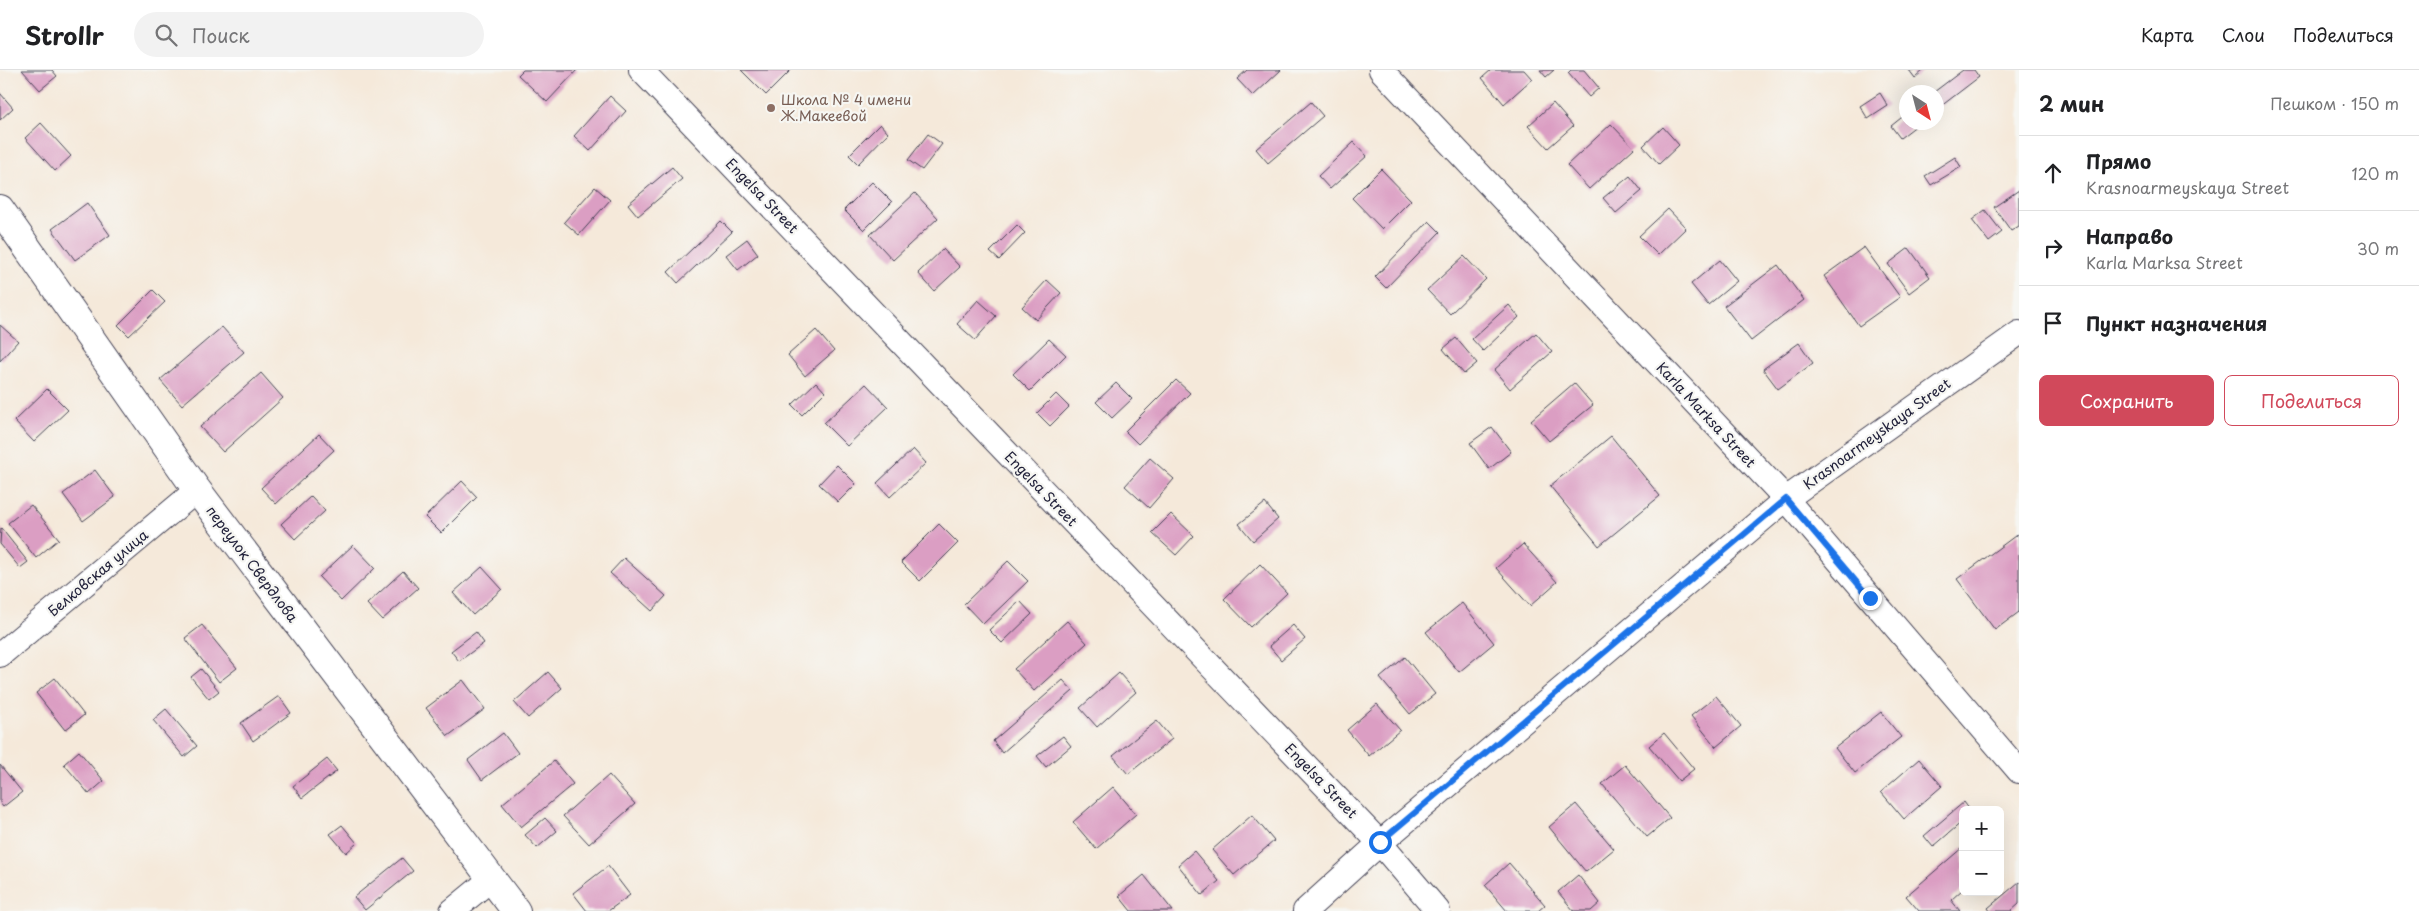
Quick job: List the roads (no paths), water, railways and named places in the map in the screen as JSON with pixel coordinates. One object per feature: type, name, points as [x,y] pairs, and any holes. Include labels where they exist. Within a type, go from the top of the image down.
[{"type":"street","name":"Engelsa Street","points":[[641,70],[1380,842],[1438,911]]},
{"type":"street","name":"Karla Marksa Street","points":[[1381,70],[1786,499],[2019,770]]},
{"type":"street","name":"переулок Свердлова","points":[[0,208],[197,490],[516,911]]},
{"type":"street","name":"Krasnoarmeyskaya Street","points":[[1305,911],[1380,842],[1786,499],[2019,333]]},
{"type":"street","name":"Белковская улица","points":[[0,655],[197,490]]},
{"type":"street","points":[[452,911],[491,879]]},
{"type":"place","name":"Школа № 4 имени Ж.Макеевой","points":[[771,108]]}]
